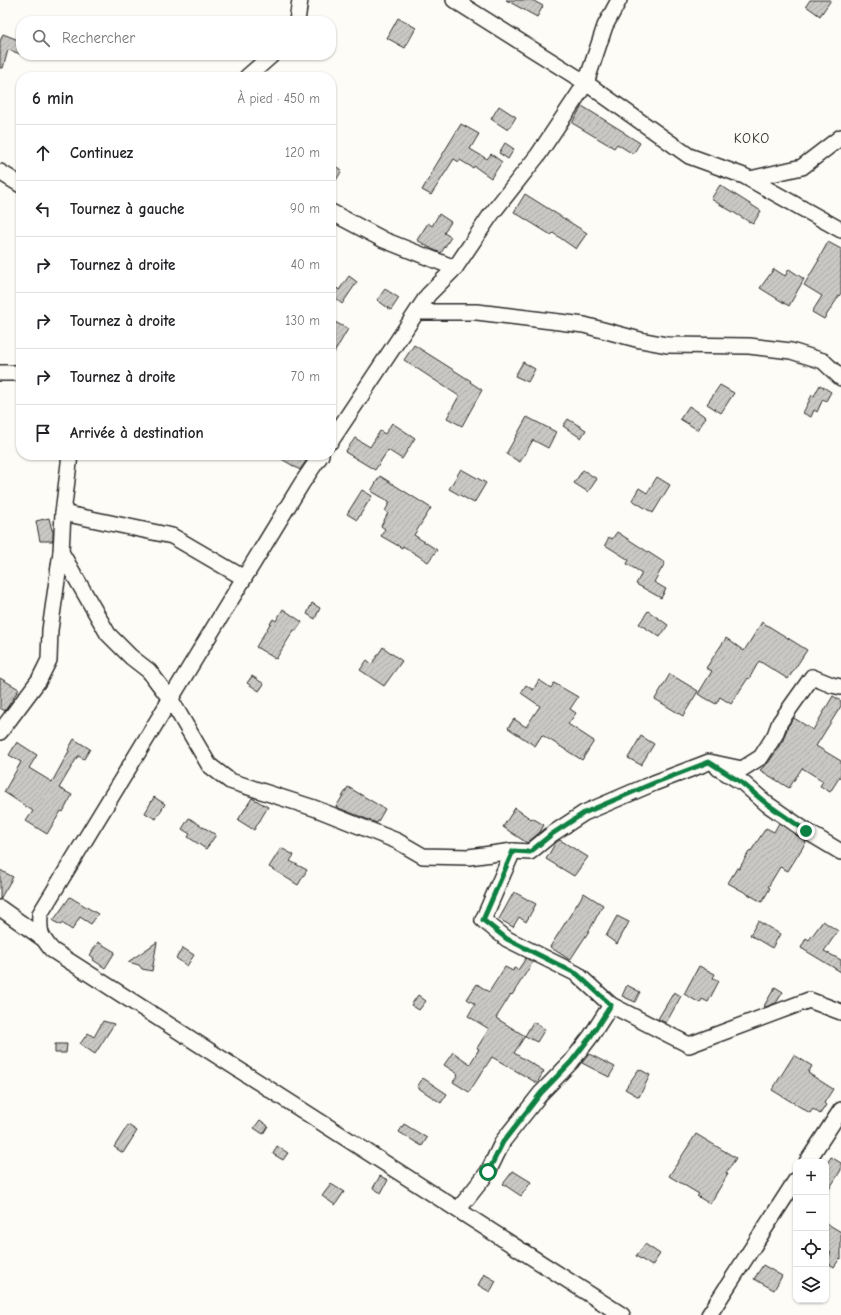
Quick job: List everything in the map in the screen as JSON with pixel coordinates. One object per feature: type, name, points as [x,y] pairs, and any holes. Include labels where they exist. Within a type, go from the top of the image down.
[{"type":"street","points":[[298,16],[300,0]]},
{"type":"street","points":[[454,0],[586,83],[689,156],[750,178],[841,230]]},
{"type":"street","points":[[336,433],[428,295],[455,268],[490,216],[538,155],[586,83],[605,26],[619,0]]},
{"type":"street","points":[[253,72],[266,60]]},
{"type":"street","points":[[750,178],[802,167],[841,137]]},
{"type":"street","points":[[0,172],[16,182]]},
{"type":"street","points":[[336,215],[384,240],[455,268]]},
{"type":"street","points":[[416,312],[477,312],[584,325],[640,340],[667,345],[749,346],[792,351],[823,361],[841,378]]},
{"type":"street","points":[[0,373],[16,373]]},
{"type":"street","points":[[0,732],[39,680],[49,660],[50,630],[61,552],[63,513],[69,460]]},
{"type":"street","points":[[42,938],[40,914],[302,483],[318,460]]},
{"type":"street","points":[[63,513],[172,536],[244,578]]},
{"type":"street","points":[[61,552],[108,634],[149,671],[171,700],[209,765],[230,781],[314,808],[396,841],[423,856],[469,857],[513,851],[530,852],[552,834],[584,813],[654,783],[709,762],[742,769],[761,757],[775,735],[780,722],[812,677],[841,687]]},
{"type":"street","points":[[709,762],[742,783],[767,804],[806,831],[841,852]]},
{"type":"street","points":[[513,851],[483,920],[507,939],[577,974],[611,1005],[689,1045],[809,1000],[841,1012]]},
{"type":"street","points":[[0,908],[42,938],[52,950],[622,1315]]},
{"type":"street","points":[[458,1210],[488,1172],[503,1142],[541,1093],[591,1036],[611,1005]]},
{"type":"street","points":[[809,1159],[841,1110]]},
{"type":"street","points":[[709,1315],[793,1185]]},
{"type":"building","points":[[506,0],[532,0],[543,6],[537,17]]},
{"type":"building","points":[[810,0],[831,0],[820,16],[806,6]]},
{"type":"building","points":[[398,18],[416,28],[405,48],[387,38]]},
{"type":"building","points":[[3,34],[16,39],[16,52],[8,50],[3,68],[0,68],[0,41]]},
{"type":"building","points":[[499,106],[516,117],[508,130],[491,119]]},
{"type":"building","points":[[582,106],[640,143],[633,154],[617,144],[614,148],[572,123]]},
{"type":"building","points":[[461,124],[479,134],[470,149],[487,159],[491,154],[502,162],[491,178],[474,166],[473,168],[460,160],[459,162],[454,159],[431,195],[422,190]]},
{"type":"building","points":[[505,143],[514,149],[508,159],[499,153]]},
{"type":"building","points":[[336,167],[342,170],[336,180]]},
{"type":"building","points":[[720,185],[761,211],[753,224],[711,199]]},
{"type":"building","points":[[525,194],[587,233],[576,249],[553,233],[551,235],[514,212]]},
{"type":"building","points":[[439,214],[451,222],[444,233],[451,237],[441,253],[417,240],[428,223],[432,226]]},
{"type":"building","points":[[828,242],[841,249],[841,293],[824,319],[812,312],[822,296],[804,285]]},
{"type":"building","points":[[774,269],[785,276],[789,269],[804,279],[789,306],[760,288]]},
{"type":"building","points":[[349,276],[357,282],[342,304],[336,299],[336,289],[337,288],[339,290]]},
{"type":"building","points":[[385,289],[399,298],[391,310],[377,300]]},
{"type":"building","points":[[336,323],[348,329],[336,349]]},
{"type":"building","points":[[414,345],[471,381],[470,382],[482,390],[462,426],[447,418],[459,396],[404,360]]},
{"type":"building","points":[[523,362],[535,369],[528,382],[515,376]]},
{"type":"building","points":[[720,385],[734,393],[721,413],[707,404]]},
{"type":"building","points":[[820,385],[831,392],[826,401],[823,399],[817,412],[814,410],[811,417],[803,413],[812,395],[814,396]]},
{"type":"building","points":[[689,406],[706,417],[698,430],[680,419]]},
{"type":"building","points":[[527,417],[556,432],[548,448],[533,440],[520,462],[506,454]]},
{"type":"building","points":[[568,419],[586,430],[581,438],[563,426]]},
{"type":"building","points":[[392,423],[415,438],[402,459],[388,450],[375,470],[345,452],[355,438],[370,447],[380,431],[385,434]]},
{"type":"building","points":[[283,460],[307,460],[300,470]]},
{"type":"building","points":[[461,469],[486,483],[474,503],[449,489]]},
{"type":"building","points":[[583,470],[597,479],[588,492],[574,483]]},
{"type":"building","points":[[380,476],[431,508],[414,535],[437,550],[428,562],[403,546],[402,548],[381,536],[385,529],[381,526],[388,513],[385,511],[390,502],[371,491]]},
{"type":"building","points":[[657,477],[670,485],[653,513],[632,500],[639,488],[647,493]]},
{"type":"building","points":[[362,490],[372,496],[357,520],[347,514]]},
{"type":"building","points":[[49,518],[53,530],[53,541],[40,541],[36,521]]},
{"type":"building","points":[[617,532],[665,563],[654,582],[666,589],[661,598],[636,584],[642,573],[627,564],[629,560],[605,545],[609,537],[612,539]]},
{"type":"building","points":[[312,603],[320,608],[315,619],[307,614]]},
{"type":"building","points":[[283,609],[302,622],[296,631],[294,630],[276,659],[256,647],[273,619],[276,621]]},
{"type":"building","points":[[648,611],[668,625],[660,637],[639,624]]},
{"type":"building","points":[[762,622],[807,650],[788,679],[759,661],[749,679],[748,678],[731,704],[720,697],[716,704],[698,694],[712,671],[706,668],[726,638],[744,651]]},
{"type":"building","points":[[383,647],[402,661],[384,686],[360,670],[367,660],[372,664]]},
{"type":"building","points":[[670,674],[698,691],[683,716],[655,699]]},
{"type":"building","points":[[252,676],[264,684],[259,691],[247,683]]},
{"type":"building","points":[[0,678],[19,689],[5,711],[0,708]]},
{"type":"building","points":[[539,680],[551,688],[554,683],[578,697],[570,709],[576,713],[568,724],[594,741],[582,760],[542,735],[535,746],[508,728],[514,719],[526,727],[540,706],[521,693],[526,685],[533,690]]},
{"type":"building","points":[[833,696],[841,701],[841,706],[816,746],[841,761],[841,775],[830,792],[820,786],[823,781],[802,768],[789,788],[760,770],[769,762],[783,740],[788,726],[794,718],[813,730]]},
{"type":"building","points":[[641,736],[654,744],[641,765],[628,758]]},
{"type":"building","points":[[74,739],[90,749],[84,759],[78,756],[59,788],[72,795],[63,812],[61,811],[47,834],[26,821],[33,811],[4,792],[21,762],[9,755],[17,742],[37,755],[29,768],[52,782]]},
{"type":"building","points":[[348,787],[385,809],[377,823],[336,807]]},
{"type":"building","points":[[154,797],[165,804],[156,819],[145,813]]},
{"type":"building","points":[[252,798],[268,807],[254,830],[238,820]]},
{"type":"building","points":[[515,808],[531,819],[532,818],[544,825],[540,832],[527,843],[503,827]]},
{"type":"building","points":[[189,818],[216,835],[206,849],[188,837],[190,834],[182,829]]},
{"type":"building","points":[[779,823],[806,842],[788,871],[780,867],[768,887],[770,888],[762,902],[728,883],[766,828],[774,832]]},
{"type":"building","points":[[560,840],[588,857],[574,876],[546,859],[556,842]]},
{"type":"building","points":[[281,848],[294,855],[290,861],[307,870],[298,885],[269,867]]},
{"type":"building","points":[[0,870],[13,877],[0,899]]},
{"type":"building","points":[[514,892],[536,904],[526,922],[519,917],[513,927],[499,919]]},
{"type":"building","points":[[584,893],[603,905],[589,931],[570,960],[550,947]]},
{"type":"building","points":[[70,897],[98,914],[91,924],[80,917],[72,930],[62,923],[61,925],[53,921]]},
{"type":"building","points":[[617,916],[629,922],[617,944],[606,936]]},
{"type":"building","points":[[758,921],[780,934],[772,948],[750,935]]},
{"type":"building","points":[[823,921],[838,931],[824,951],[841,960],[841,972],[801,948],[806,938],[809,940]]},
{"type":"building","points":[[98,942],[115,952],[105,968],[93,960],[94,958],[90,955]]},
{"type":"building","points":[[157,942],[152,971],[142,969],[139,965],[128,962]]},
{"type":"building","points":[[183,948],[194,955],[187,966],[176,958]]},
{"type":"building","points":[[526,958],[533,962],[496,1018],[525,1036],[514,1053],[544,1071],[537,1083],[492,1057],[469,1092],[453,1082],[458,1074],[444,1065],[453,1052],[470,1064],[479,1049],[477,1048],[489,1029],[468,1016],[475,1004],[467,999],[477,984],[489,992],[505,967],[513,971],[514,968],[518,970]]},
{"type":"building","points":[[699,966],[715,974],[713,978],[719,981],[708,1002],[702,999],[700,1003],[684,994]]},
{"type":"building","points":[[627,985],[640,992],[635,1002],[622,996]]},
{"type":"building","points":[[775,987],[783,992],[776,1003],[765,1007],[764,1006]]},
{"type":"building","points":[[674,992],[681,996],[666,1023],[658,1019]]},
{"type":"building","points":[[418,995],[426,1001],[419,1010],[411,1005]]},
{"type":"building","points":[[103,1021],[114,1024],[95,1054],[80,1044],[88,1033],[94,1037]]},
{"type":"building","points":[[533,1022],[545,1029],[537,1042],[525,1036]]},
{"type":"building","points":[[55,1044],[67,1044],[66,1053],[55,1053]]},
{"type":"building","points":[[589,1054],[615,1067],[609,1077],[582,1063]]},
{"type":"building","points":[[794,1055],[812,1066],[808,1073],[833,1089],[824,1103],[826,1105],[820,1114],[813,1109],[810,1113],[772,1090]]},
{"type":"building","points":[[639,1069],[650,1075],[639,1097],[625,1089]]},
{"type":"building","points":[[423,1078],[447,1094],[441,1103],[417,1087]]},
{"type":"building","points":[[260,1120],[268,1126],[263,1134],[254,1128]]},
{"type":"building","points":[[404,1124],[427,1138],[422,1146],[399,1132]]},
{"type":"building","points":[[128,1125],[137,1131],[123,1153],[114,1147]]},
{"type":"building","points":[[696,1134],[736,1158],[726,1173],[728,1174],[710,1204],[697,1196],[699,1194],[669,1176]]},
{"type":"building","points":[[277,1146],[288,1153],[283,1160],[273,1154]]},
{"type":"building","points":[[831,1157],[841,1163],[841,1170],[829,1189],[829,1160]]},
{"type":"building","points":[[513,1171],[531,1182],[521,1196],[503,1184]]},
{"type":"building","points":[[380,1176],[388,1180],[381,1193],[373,1188]]},
{"type":"building","points":[[331,1184],[344,1192],[335,1205],[322,1196]]},
{"type":"building","points":[[829,1225],[841,1232],[841,1259],[840,1258],[834,1267],[829,1264],[829,1257],[831,1253],[829,1252]]},
{"type":"building","points":[[645,1244],[660,1254],[652,1266],[636,1256]]},
{"type":"building","points":[[763,1265],[782,1276],[774,1290],[754,1279]]},
{"type":"building","points":[[484,1274],[496,1281],[490,1292],[478,1285]]},
{"type":"district","name":"KOKO","points":[[752,138]]},
{"type":"route","points":[[488,1172],[503,1142],[541,1093],[571,1062],[591,1036],[611,1005],[577,974],[507,939],[483,920],[513,851],[530,852],[536,849],[552,834],[584,813],[654,783],[709,762],[742,783],[767,804],[806,831]]}]
